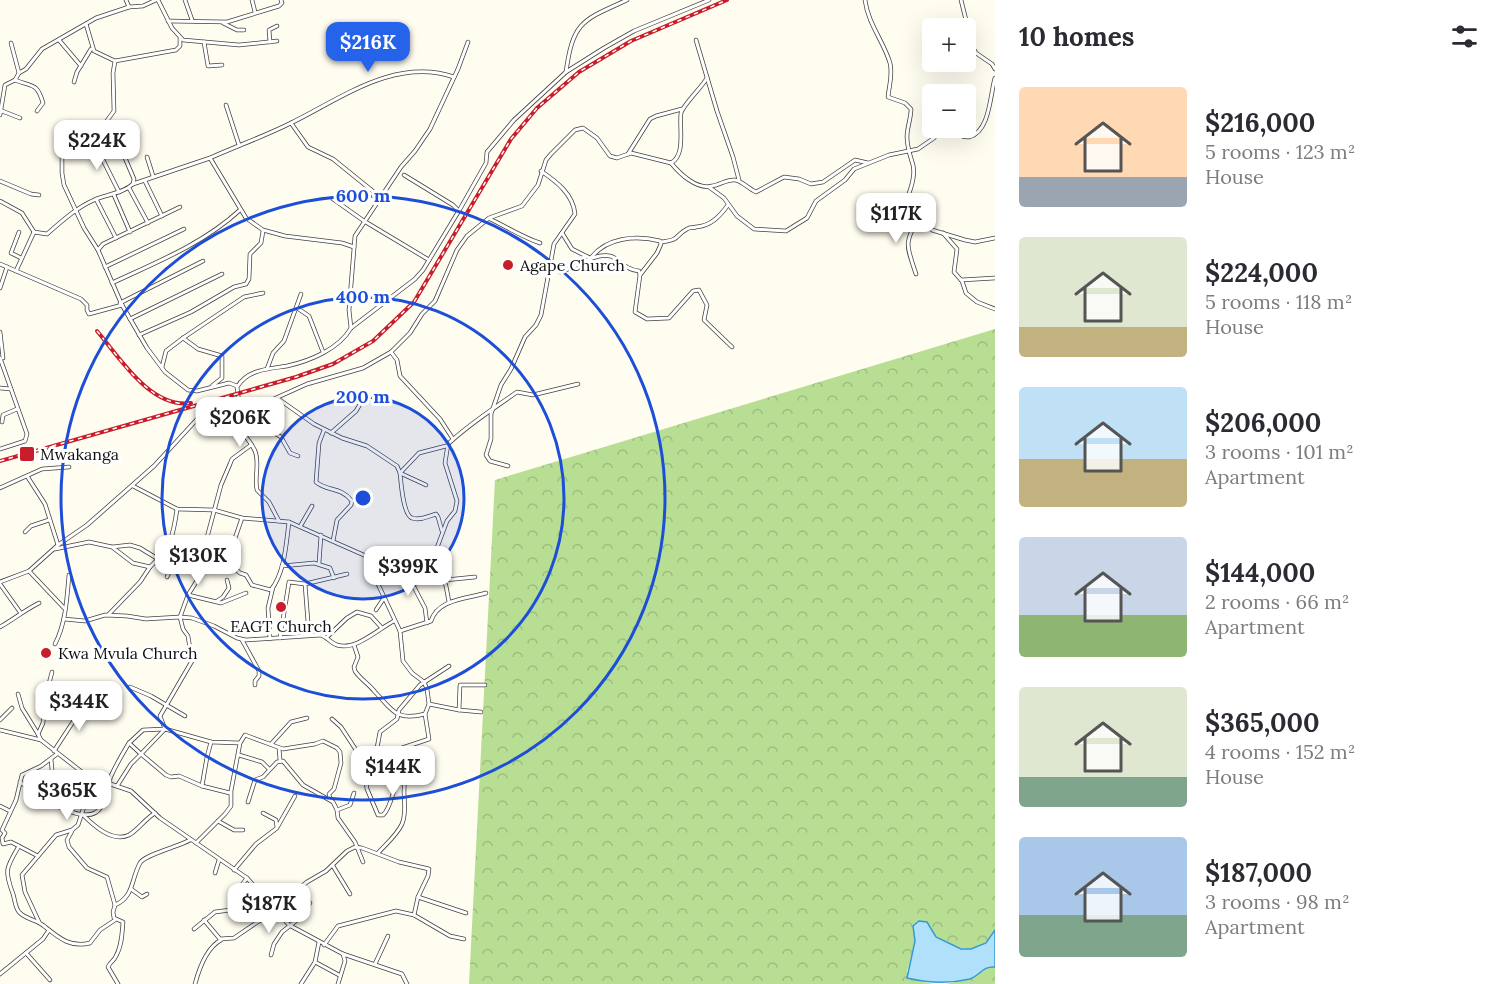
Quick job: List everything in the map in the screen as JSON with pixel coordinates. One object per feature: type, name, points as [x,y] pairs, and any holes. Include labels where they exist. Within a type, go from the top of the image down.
[{"type":"street","points":[[126,0],[129,7]]},
{"type":"street","points":[[20,118],[1,113],[2,88],[15,80],[42,50],[102,16],[129,7],[143,6],[157,0],[180,38],[186,41],[240,45],[277,41]]},
{"type":"street","points":[[185,0],[192,20]]},
{"type":"street","points":[[252,0],[255,12]]},
{"type":"street","points":[[168,21],[222,22],[281,5],[281,0]]},
{"type":"street","points":[[566,72],[571,47],[580,25],[595,14],[627,0]]},
{"type":"street","points":[[240,411],[237,386],[245,377],[257,370],[289,365],[336,345],[351,328],[415,279],[459,211],[486,163],[487,152],[514,120],[566,72],[628,34],[709,0]]},
{"type":"street","points":[[865,0],[873,27],[889,61],[891,75],[888,97],[905,103],[911,109],[908,124],[908,152],[913,172],[905,204],[899,210],[885,208],[882,210],[895,219],[919,217],[932,230],[969,242],[995,238]]},
{"type":"street","points":[[961,0],[968,24],[970,44],[976,53],[990,62],[995,69]]},
{"type":"street","points":[[222,22],[232,28],[244,30]]},
{"type":"street","points":[[86,24],[92,47],[101,56],[115,61],[176,50],[180,46],[180,38]]},
{"type":"street","points":[[270,42],[269,30],[277,26]]},
{"type":"street","points":[[59,40],[82,66]]},
{"type":"street","points":[[696,40],[739,180],[747,188],[756,192],[784,177],[799,179],[814,185],[823,182],[855,160],[870,163]]},
{"type":"street","points":[[204,42],[208,66],[222,65]]},
{"type":"street","points":[[350,245],[380,197],[429,129],[468,42]]},
{"type":"street","points":[[11,43],[19,74]]},
{"type":"street","points":[[74,82],[92,47]]},
{"type":"street","points":[[990,62],[995,59]]},
{"type":"street","points":[[115,61],[114,111],[105,122],[61,140],[64,185],[84,228],[98,250],[121,304],[139,335],[162,367],[176,382],[188,390],[197,391],[229,383],[237,386]]},
{"type":"street","points":[[0,201],[22,213],[34,232],[47,234],[77,209],[96,199],[129,188],[153,176],[210,158],[291,123],[357,87],[404,73],[430,70],[454,76]]},
{"type":"street","points":[[628,154],[650,119],[682,109],[707,78]]},
{"type":"street","points":[[976,133],[982,129],[986,119],[990,92],[995,78]]},
{"type":"street","points":[[15,80],[32,85],[39,90],[43,103],[37,111]]},
{"type":"street","points":[[226,105],[239,145]]},
{"type":"street","points":[[671,163],[677,159],[679,153],[682,109]]},
{"type":"street","points":[[105,122],[116,137],[134,178],[133,184]]},
{"type":"street","points":[[291,123],[308,147],[333,159],[380,197]]},
{"type":"street","points":[[20,612],[0,583],[29,571],[58,545],[87,525],[154,466],[196,419],[209,413],[254,408],[307,384],[363,368],[392,352],[435,301],[462,242],[489,218],[522,206],[538,185],[550,154],[580,128],[587,129],[595,135],[610,156],[617,158],[628,154],[638,154],[671,163],[683,176],[719,193],[737,216],[758,231],[770,229],[786,231],[807,218],[819,197],[837,187],[854,169],[889,155],[918,149],[934,138]]},
{"type":"street","points":[[88,140],[101,156],[119,192]]},
{"type":"street","points":[[147,157],[153,176]]},
{"type":"street","points":[[210,158],[240,210],[246,218],[263,230],[285,236],[350,245],[354,248]]},
{"type":"street","points":[[508,466],[490,461],[486,455],[491,439],[490,420],[493,408],[501,385],[525,337],[536,325],[541,315],[554,244],[574,217],[574,207],[558,183],[542,171]]},
{"type":"street","points":[[404,175],[459,211]]},
{"type":"street","points":[[710,187],[727,180],[739,180]]},
{"type":"street","points":[[0,181],[39,195]]},
{"type":"street","points":[[145,181],[162,216]]},
{"type":"street","points":[[129,188],[148,223]]},
{"type":"street","points":[[114,194],[130,232]]},
{"type":"street","points":[[96,199],[116,238]]},
{"type":"street","points":[[333,199],[364,221],[429,260]]},
{"type":"street","points":[[590,259],[598,250],[625,238],[651,239],[661,242],[674,240],[688,228],[712,222],[728,205]]},
{"type":"street","points":[[98,250],[103,243],[180,207]]},
{"type":"street","points":[[112,283],[188,248],[222,226],[240,210]]},
{"type":"street","points":[[916,274],[907,251],[907,244],[919,217]]},
{"type":"street","points":[[489,218],[505,225],[524,238],[540,243]]},
{"type":"street","points":[[105,267],[184,229]]},
{"type":"street","points":[[139,335],[191,312],[234,287],[246,284],[249,279],[250,254],[261,243],[263,230]]},
{"type":"street","points":[[19,232],[11,253],[21,258]]},
{"type":"street","points":[[15,271],[34,232]]},
{"type":"street","points":[[562,232],[572,249],[590,259]]},
{"type":"street","points":[[941,232],[957,249],[954,272],[961,280],[965,292],[975,301],[995,309]]},
{"type":"street","points":[[351,328],[354,238]]},
{"type":"street","points":[[661,242],[660,249],[640,275],[635,308],[638,316],[652,320],[669,318],[693,291],[699,290],[707,305],[704,320],[732,347]]},
{"type":"street","points":[[550,262],[560,272],[590,259],[611,256],[625,267],[639,271],[640,275]]},
{"type":"street","points":[[0,264],[81,299],[87,305],[89,314],[121,304],[203,261]]},
{"type":"street","points":[[0,288],[7,267]]},
{"type":"street","points":[[130,319],[222,274]]},
{"type":"street","points":[[961,280],[995,278]]},
{"type":"street","points":[[162,367],[166,351],[183,338],[244,297],[263,293]]},
{"type":"street","points":[[267,369],[273,353],[284,341],[301,294]]},
{"type":"street","points":[[297,308],[309,316],[323,352]]},
{"type":"street","points":[[0,332],[2,358],[10,389],[27,431],[25,441],[0,448]]},
{"type":"street","points":[[183,338],[198,349],[222,356],[222,378],[210,387]]},
{"type":"street","points":[[392,352],[397,360],[400,376],[441,419],[453,439]]},
{"type":"street","points":[[400,472],[418,453],[446,446],[493,408],[505,403],[517,393],[533,395],[578,384]]},
{"type":"street","points":[[0,388],[10,389]]},
{"type":"street","points":[[277,398],[324,430],[367,446],[397,466],[400,472],[401,493],[408,515],[415,519],[436,514],[442,533]]},
{"type":"street","points":[[331,433],[352,415],[363,399]]},
{"type":"street","points":[[254,408],[263,426],[281,437],[290,453],[298,456]]},
{"type":"street","points":[[2,422],[3,415],[17,409]]},
{"type":"street","points":[[228,411],[257,456],[257,490],[269,502],[279,521]]},
{"type":"street","points":[[324,430],[319,442],[316,482],[320,486],[340,490],[352,501],[351,506],[338,520],[333,541]]},
{"type":"street","points":[[165,729],[160,716],[192,662],[188,636],[180,617],[188,595],[198,579],[214,510],[231,460],[251,445]]},
{"type":"street","points":[[133,486],[177,508],[214,510],[242,518],[301,525],[375,561],[404,568],[420,563],[436,550],[448,519],[455,511],[457,503],[445,463],[446,446]]},
{"type":"street","points":[[0,488],[45,468],[69,467]]},
{"type":"street","points":[[400,472],[426,485]]},
{"type":"street","points":[[27,476],[45,504],[58,545]]},
{"type":"street","points":[[301,525],[312,506]]},
{"type":"street","points":[[167,577],[171,568],[166,554],[177,508]]},
{"type":"street","points":[[242,518],[233,544],[230,561],[232,566],[240,573],[246,574],[252,585],[271,590],[274,586]]},
{"type":"street","points":[[25,532],[31,526],[49,520]]},
{"type":"street","points":[[270,639],[268,608],[282,566],[289,522]]},
{"type":"street","points":[[319,564],[321,535]]},
{"type":"street","points":[[51,551],[61,546],[89,542],[112,547],[130,545],[158,559]]},
{"type":"street","points":[[108,615],[140,582],[158,559],[166,554],[181,553],[205,544]]},
{"type":"street","points":[[205,544],[207,548],[217,551],[222,545],[233,544]]},
{"type":"street","points":[[112,547],[133,563],[150,567]]},
{"type":"street","points":[[436,550],[449,602]]},
{"type":"street","points":[[375,561],[376,577],[400,632],[403,661],[416,677],[424,682],[429,704],[425,714],[428,741],[402,748],[380,759]]},
{"type":"street","points":[[282,566],[319,564],[330,567],[334,578]]},
{"type":"street","points":[[404,568],[425,608],[428,623]]},
{"type":"street","points":[[29,571],[64,608]]},
{"type":"street","points":[[279,638],[288,583],[292,581],[305,584],[347,574]]},
{"type":"street","points":[[55,644],[64,619],[69,575]]},
{"type":"street","points":[[445,580],[475,577]]},
{"type":"street","points":[[217,602],[229,588],[227,580]]},
{"type":"street","points":[[305,584],[309,634]]},
{"type":"street","points":[[188,595],[221,603],[246,593]]},
{"type":"street","points":[[400,632],[428,623],[432,620],[434,613],[449,602],[486,593]]},
{"type":"street","points":[[376,610],[384,598]]},
{"type":"street","points":[[0,627],[16,618],[20,612],[39,603]]},
{"type":"street","points":[[327,637],[357,612],[371,616],[381,627]]},
{"type":"street","points":[[64,619],[82,622],[101,615],[127,615],[146,619],[192,618],[242,640],[309,634],[327,637],[338,645],[354,645],[394,621]]},
{"type":"street","points":[[242,640],[259,671],[255,685]]},
{"type":"street","points":[[354,645],[358,657],[354,667],[356,673],[386,706],[398,714],[409,716],[425,714]]},
{"type":"street","points":[[332,719],[341,727],[360,756],[367,790],[378,815],[382,815],[388,811],[396,775],[393,769],[380,759],[377,748],[380,732],[397,719],[398,714],[424,682],[449,666]]},
{"type":"street","points":[[38,734],[43,723],[45,699],[52,672]]},
{"type":"street","points":[[459,710],[460,685],[485,685]]},
{"type":"street","points":[[130,687],[151,696],[185,716]]},
{"type":"street","points":[[18,694],[22,708],[40,740]]},
{"type":"street","points":[[38,856],[11,842],[3,844],[5,833],[1,829],[16,800],[23,774],[51,759],[86,702]]},
{"type":"street","points":[[429,704],[481,712]]},
{"type":"street","points":[[0,720],[12,708]]},
{"type":"street","points":[[271,744],[291,722],[307,718]]},
{"type":"street","points":[[117,786],[131,764],[165,729]]},
{"type":"street","points":[[82,814],[95,813],[99,810],[106,796],[112,774],[129,743],[143,730],[165,729],[211,742],[240,743]]},
{"type":"street","points":[[0,730],[40,740],[93,779],[131,791],[190,840],[247,879],[289,925],[343,954],[402,974],[407,984]]},
{"type":"street","points":[[196,843],[231,806],[231,793],[240,743],[246,735],[279,748],[288,749],[323,741],[337,748],[340,753],[341,763],[334,789],[329,794],[330,799],[363,862]]},
{"type":"street","points":[[202,786],[211,742]]},
{"type":"street","points":[[129,743],[166,775],[179,776],[202,786],[231,793]]},
{"type":"street","points":[[279,748],[280,760],[303,785],[330,799]]},
{"type":"street","points":[[239,754],[262,762],[269,769]]},
{"type":"street","points":[[47,801],[54,792],[51,759]]},
{"type":"street","points":[[248,802],[255,780],[263,777],[280,760]]},
{"type":"street","points":[[377,854],[402,823],[405,778],[413,770],[426,766]]},
{"type":"street","points":[[93,779],[78,825],[68,837],[68,845],[87,868],[107,877],[115,905],[112,914],[115,920]]},
{"type":"street","points":[[20,782],[47,801],[82,814],[106,833],[124,836],[132,833],[155,813]]},
{"type":"street","points":[[337,810],[350,805],[354,793]]},
{"type":"street","points":[[234,870],[256,844],[275,831],[295,796]]},
{"type":"street","points":[[0,806],[10,811]]},
{"type":"street","points":[[263,813],[275,818],[278,826]]},
{"type":"street","points":[[218,821],[233,829],[243,830]]},
{"type":"street","points":[[40,923],[29,902],[21,878],[59,833],[72,830]]},
{"type":"street","points":[[115,905],[123,902],[145,858],[190,840]]},
{"type":"street","points":[[19,846],[6,868],[8,882],[19,911],[63,940],[77,945],[93,941],[100,930],[115,920],[123,922],[122,942],[108,967],[118,984]]},
{"type":"street","points":[[195,984],[199,969],[216,942],[240,934],[310,880],[333,866],[350,849],[357,847],[399,862],[429,869],[414,915]]},
{"type":"street","points":[[215,873],[219,860]]},
{"type":"street","points":[[333,866],[350,894]]},
{"type":"street","points":[[194,929],[215,912],[231,910],[235,894],[247,879]]},
{"type":"street","points":[[131,889],[142,897],[147,894]]},
{"type":"street","points":[[418,897],[466,913]]},
{"type":"street","points":[[271,955],[274,944],[289,925],[296,922],[310,903]]},
{"type":"street","points":[[324,945],[333,930],[340,925],[391,912],[406,912],[450,936],[464,939]]},
{"type":"street","points":[[204,920],[222,940]]},
{"type":"street","points":[[0,974],[43,939],[49,930]]},
{"type":"street","points":[[375,964],[388,936]]},
{"type":"street","points":[[301,984],[315,962],[319,942]]},
{"type":"street","points":[[26,953],[50,980]]},
{"type":"street","points":[[338,984],[345,961],[343,954]]},
{"type":"street","points":[[315,962],[340,975]]},
{"type":"green space","points":[[995,329],[995,930],[988,940],[973,949],[965,949],[913,926],[915,941],[907,972],[923,982],[934,984],[469,984],[495,480]]},
{"type":"green space","points":[[985,967],[995,967],[995,984],[945,984],[971,979]]},
{"type":"water","points":[[919,921],[927,922],[936,937],[961,949],[971,949],[986,943],[995,930],[995,967],[984,969],[970,979],[954,982],[931,982],[907,978],[915,941],[913,926]]},
{"type":"railway","points":[[0,461],[296,377],[333,364],[373,341],[414,302],[511,139],[537,108],[579,72],[631,41],[727,0]]},
{"type":"railway","points":[[97,331],[126,367],[150,390],[176,403],[191,403]]},
{"type":"place","name":"Agape Church","points":[[508,265]]},
{"type":"place","name":"Mwakanga","points":[[27,454]]},
{"type":"place","name":"EAGT Church","points":[[281,607]]},
{"type":"place","name":"Kwa Mvula Church","points":[[46,653]]}]
